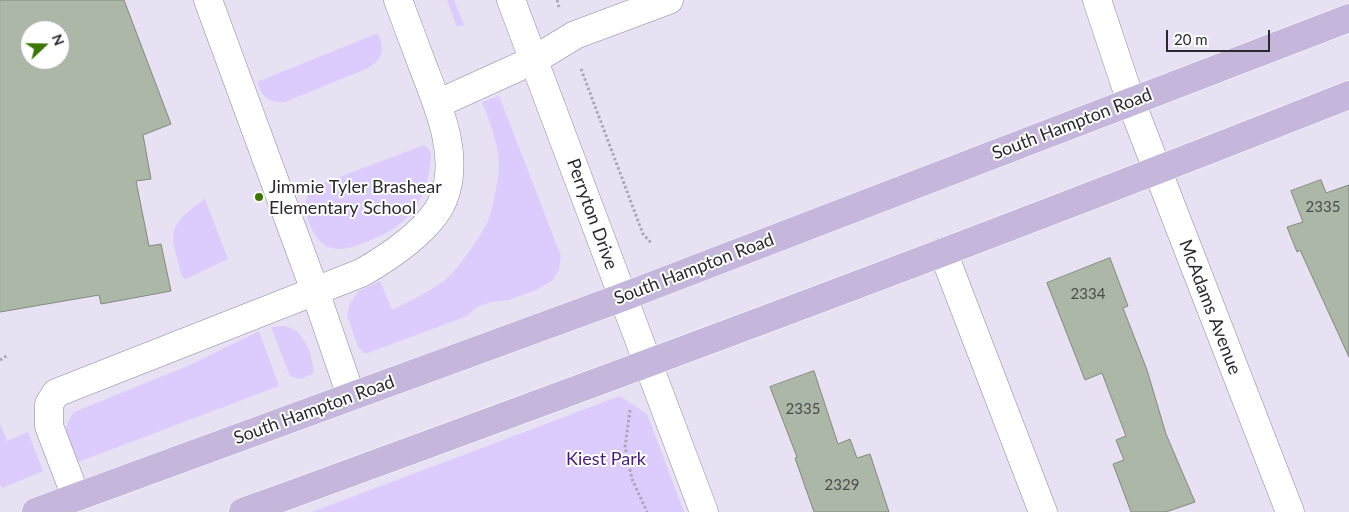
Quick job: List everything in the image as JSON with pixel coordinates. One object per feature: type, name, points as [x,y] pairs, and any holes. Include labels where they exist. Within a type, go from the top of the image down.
[{"type":"main road","name":"South Hampton Road","points":[[36,512],[623,297],[1349,18]]},
{"type":"main road","points":[[243,512],[648,364],[1157,171],[1349,95]]},
{"type":"street","points":[[208,0],[315,291],[351,396]]},
{"type":"street","points":[[76,497],[49,426],[50,404],[56,393],[361,273],[384,260],[432,217],[442,201],[448,182],[449,152],[437,104],[398,0]]},
{"type":"street","name":"Perryton Drive","points":[[511,0],[704,512]]},
{"type":"street","points":[[437,104],[534,60],[570,38],[669,0]]},
{"type":"street","name":"McAdams Avenue","points":[[1097,0],[1131,102],[1157,171],[1290,512]]},
{"type":"street","points":[[943,252],[1043,512]]},
{"type":"path","points":[[557,0],[643,234],[652,244]]},
{"type":"path","points":[[0,360],[8,355]]},
{"type":"path","points":[[630,404],[625,447],[632,479],[647,512]]},
{"type":"green space","points":[[447,0],[454,0],[464,25],[457,27]]},
{"type":"green space","points":[[378,33],[382,50],[381,54],[376,62],[366,69],[285,102],[266,98],[259,87],[257,82]]},
{"type":"green space","points":[[499,96],[561,256],[559,270],[552,281],[536,290],[508,300],[490,302],[477,307],[467,316],[365,354],[358,347],[347,315],[350,303],[359,291],[380,281],[392,310],[406,303],[445,280],[469,252],[485,227],[494,200],[499,161],[495,138],[482,102]]},
{"type":"green space","points":[[424,145],[431,151],[427,182],[422,196],[407,218],[383,235],[350,248],[331,248],[325,246],[320,241],[312,228],[307,213],[306,200],[312,190],[321,184]]},
{"type":"green space","points":[[205,199],[228,259],[186,279],[182,276],[178,261],[173,240],[174,232],[177,224],[183,217]]},
{"type":"green space","points":[[284,326],[295,330],[303,339],[311,356],[314,373],[301,379],[290,376],[271,327]]},
{"type":"green space","points":[[259,331],[279,386],[78,462],[72,455],[67,446],[65,432],[74,412],[188,366]]},
{"type":"green space","name":"Kiest Park","points":[[620,396],[647,414],[684,512],[312,512]]},
{"type":"green space","points":[[0,424],[7,441],[28,432],[43,471],[2,488],[0,484]]},
{"type":"building","points":[[0,0],[124,0],[171,124],[143,135],[151,179],[136,181],[149,246],[161,244],[171,291],[101,304],[99,295],[0,312]]},
{"type":"building","points":[[1321,180],[1326,193],[1349,185],[1349,357],[1300,250],[1297,252],[1287,227],[1303,222],[1291,191]]},
{"type":"building","points":[[1110,258],[1128,306],[1123,308],[1147,370],[1166,434],[1195,502],[1166,512],[1131,512],[1113,464],[1124,460],[1116,440],[1126,436],[1102,373],[1085,380],[1047,283]]},
{"type":"building","points":[[814,371],[838,444],[850,439],[857,458],[870,454],[889,512],[814,512],[795,458],[797,457],[770,387]]},
{"type":"place","name":"Jimmie Tyler Brashear Elementary School","points":[[259,197]]}]
